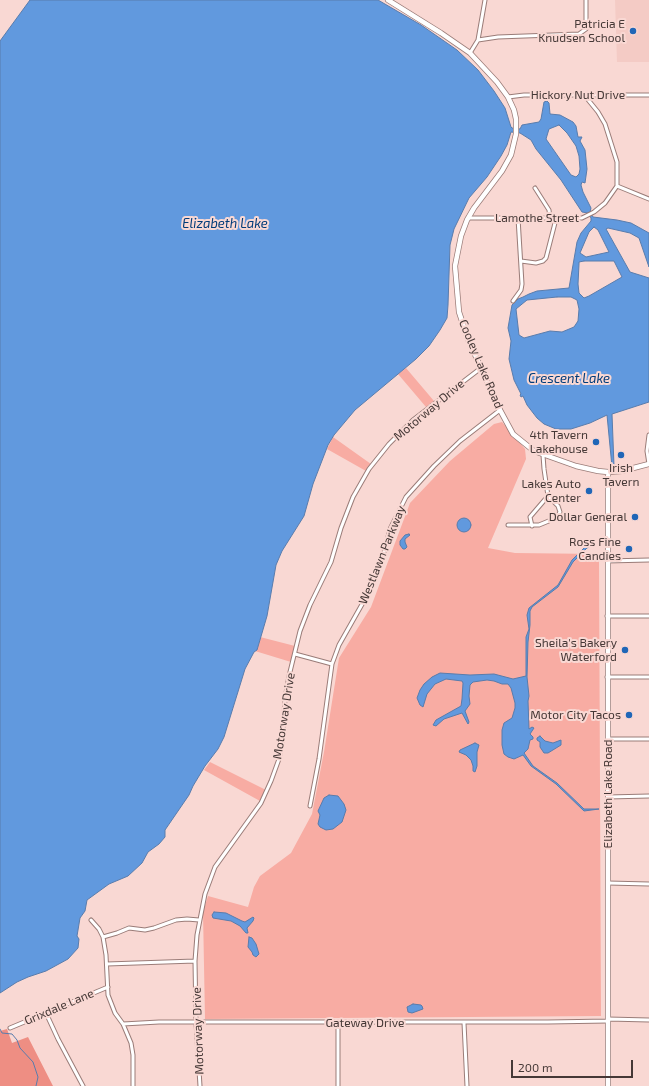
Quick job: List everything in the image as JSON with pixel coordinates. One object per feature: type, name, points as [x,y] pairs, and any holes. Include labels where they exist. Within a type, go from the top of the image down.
[{"type":"main road","name":"Cooley Lake Road","points":[[388,0],[442,32],[470,53],[498,82],[508,97],[514,110],[516,134],[513,150],[505,167],[468,218],[461,236],[456,266],[459,312],[468,339],[500,410],[513,434],[534,451],[576,466],[608,472]]},
{"type":"main road","points":[[608,472],[625,471],[649,464]]},
{"type":"main road","name":"Elizabeth Lake Road","points":[[608,472],[608,1086]]},
{"type":"street","points":[[470,53],[478,40],[485,0]]},
{"type":"street","points":[[478,40],[510,36],[579,34],[584,32],[586,29],[586,0]]},
{"type":"street","name":"Hickory Nut Drive","points":[[508,97],[524,95],[649,95]]},
{"type":"street","points":[[584,96],[598,112],[610,136],[617,162],[617,186],[649,199]]},
{"type":"street","name":"Lamothe Street","points":[[468,218],[582,218],[591,215],[609,197],[617,186]]},
{"type":"street","points":[[534,188],[549,210],[550,218]]},
{"type":"street","points":[[513,301],[521,290],[522,284],[518,218]]},
{"type":"street","points":[[521,261],[536,263],[543,261],[546,258],[556,218]]},
{"type":"street","name":"Motorway Drive","points":[[200,1086],[196,1022],[195,961],[197,936],[205,894],[215,868],[261,803],[279,759],[282,744],[285,698],[300,631],[310,605],[331,562],[341,528],[353,497],[369,469],[389,444],[413,420],[472,373],[481,368]]},
{"type":"street","name":"Westlawn Parkway","points":[[310,806],[319,759],[332,664],[339,645],[369,592],[381,564],[390,529],[406,497],[460,441],[500,410]]},
{"type":"street","points":[[649,435],[647,451],[649,464]]},
{"type":"street","points":[[508,525],[539,525],[556,518],[560,512],[558,506],[548,496],[544,469],[544,455]]},
{"type":"street","points":[[532,526],[530,517],[548,496]]},
{"type":"street","points":[[607,560],[649,560]]},
{"type":"street","points":[[607,616],[649,616]]},
{"type":"street","points":[[295,654],[332,664]]},
{"type":"street","points":[[607,677],[649,677]]},
{"type":"street","points":[[608,739],[649,739]]},
{"type":"street","points":[[608,797],[649,796]]},
{"type":"street","points":[[608,883],[649,884]]},
{"type":"street","points":[[91,920],[100,929],[103,937],[107,964],[108,995],[131,1043],[133,1056],[133,1086]]},
{"type":"street","points":[[103,937],[129,928],[145,930],[176,920],[200,920]]},
{"type":"street","points":[[107,964],[195,961]]},
{"type":"street","name":"Grixdale Lane","points":[[10,1028],[108,987]]},
{"type":"street","points":[[46,1013],[83,1086]]},
{"type":"street","name":"Gateway Drive","points":[[123,1024],[196,1022],[649,1020]]},
{"type":"street","points":[[338,1022],[338,1086]]},
{"type":"street","points":[[464,1022],[467,1086]]},
{"type":"shaded area","name":"Patricia E Knudsen School","points":[[615,0],[649,0],[649,62],[617,62]]},
{"type":"shaded area","points":[[406,368],[434,401],[426,407],[398,374]]},
{"type":"shaded area","points":[[502,422],[525,449],[526,459],[488,548],[515,553],[599,554],[601,1016],[205,1019],[203,912],[208,896],[248,907],[254,887],[260,876],[291,853],[312,814],[324,752],[339,658],[371,607],[410,503],[450,461],[494,424]]},
{"type":"shaded area","points":[[333,437],[371,464],[366,471],[327,449]]},
{"type":"shaded area","points":[[260,637],[295,646],[291,662],[255,651],[257,650]]},
{"type":"shaded area","points":[[210,762],[266,790],[260,801],[204,770]]},
{"type":"shaded area","points":[[7,1029],[12,1043],[28,1037],[53,1086],[0,1086],[0,1031]]},
{"type":"water","name":"Elizabeth Lake","points":[[30,0],[378,0],[421,25],[457,50],[478,70],[505,108],[512,128],[520,129],[522,125],[539,122],[541,119],[544,102],[547,101],[549,103],[550,114],[560,115],[573,122],[576,126],[578,137],[582,137],[580,141],[585,150],[587,169],[585,183],[582,182],[581,185],[591,208],[590,212],[593,217],[631,223],[649,233],[649,267],[639,238],[630,233],[608,228],[606,229],[630,272],[649,278],[649,402],[612,414],[614,466],[612,467],[607,415],[590,423],[571,429],[556,429],[544,424],[537,418],[527,405],[523,396],[521,397],[514,380],[509,359],[511,341],[508,328],[512,305],[518,299],[537,291],[569,288],[577,242],[581,233],[591,221],[591,218],[588,213],[582,212],[561,180],[536,149],[531,140],[520,133],[511,132],[507,145],[501,156],[487,177],[469,198],[454,229],[450,245],[447,318],[440,330],[429,346],[416,359],[355,410],[334,435],[328,445],[313,484],[304,516],[282,551],[276,565],[267,616],[257,650],[254,652],[245,669],[224,737],[218,749],[205,766],[189,795],[165,830],[165,837],[159,844],[148,852],[142,863],[128,876],[109,884],[87,900],[85,911],[80,918],[77,936],[79,939],[78,948],[68,959],[46,971],[17,982],[0,993],[0,41]],"holes":[[[559,125],[576,146],[579,156],[580,169],[579,174],[576,177],[571,175],[546,139],[549,129]],[[594,227],[598,230],[609,252],[586,257],[580,253],[589,232]],[[614,261],[622,277],[584,298],[579,293],[579,262]],[[571,297],[577,300],[579,309],[578,321],[574,327],[562,332],[550,331],[524,338],[519,335],[516,309],[527,300]]]},
{"type":"water","points":[[464,518],[469,520],[471,525],[469,530],[464,532],[459,530],[457,525],[459,520]]},
{"type":"water","points":[[405,535],[410,535],[405,539],[407,547],[403,549],[400,545],[400,541]]},
{"type":"water","points":[[591,544],[591,546],[573,562],[558,587],[532,607],[530,611],[527,677],[529,696],[529,729],[532,727],[534,728],[530,734],[533,739],[530,740],[528,749],[524,753],[533,766],[557,783],[584,809],[599,809],[584,811],[556,784],[531,766],[523,755],[514,759],[504,754],[502,745],[502,730],[504,723],[512,718],[515,708],[511,688],[508,684],[487,680],[473,682],[470,685],[470,704],[465,711],[469,722],[468,724],[462,713],[444,719],[436,726],[433,725],[436,720],[461,706],[462,681],[446,679],[435,684],[427,694],[423,707],[420,705],[417,698],[424,684],[432,677],[440,673],[470,675],[494,674],[513,679],[526,676],[526,637],[529,629],[527,615],[529,608],[558,585],[572,560],[585,547]]},
{"type":"water","points":[[540,736],[545,741],[553,743],[561,740],[561,745],[548,753],[544,753],[540,747],[540,742],[537,740]]},
{"type":"water","points":[[475,743],[479,745],[475,772],[473,771],[471,760],[466,755],[459,752],[460,750]]},
{"type":"water","points":[[329,795],[338,796],[344,804],[346,810],[342,822],[333,829],[326,830],[318,824],[320,815],[318,811],[324,798]]},
{"type":"water","points":[[214,912],[226,913],[245,922],[253,917],[254,918],[247,928],[248,933],[246,933],[240,926],[231,921],[213,918],[212,915]]},
{"type":"water","points":[[249,937],[252,938],[256,944],[259,954],[256,957],[248,947]]},
{"type":"water","points":[[413,1004],[421,1005],[423,1009],[412,1013],[408,1012],[407,1007]]},
{"type":"waterway","points":[[0,1029],[2,1033],[12,1034],[17,1040],[20,1048],[33,1062],[38,1077],[36,1086]]},
{"type":"place","name":"Patricia E Knudsen School","points":[[633,31]]},
{"type":"place","name":"4th Tavern Lakehouse","points":[[596,442]]},
{"type":"place","name":"Irish Tavern","points":[[621,455]]},
{"type":"place","name":"Lakes Auto Center","points":[[589,491]]},
{"type":"place","name":"Dollar General","points":[[635,517]]},
{"type":"place","name":"Ross Fine Candies","points":[[629,549]]},
{"type":"place","name":"Sheila's Bakery Waterford","points":[[625,650]]},
{"type":"place","name":"Motor City Tacos","points":[[629,715]]},
{"type":"water label","name":"Crescent Lake","points":[[569,379]]}]
